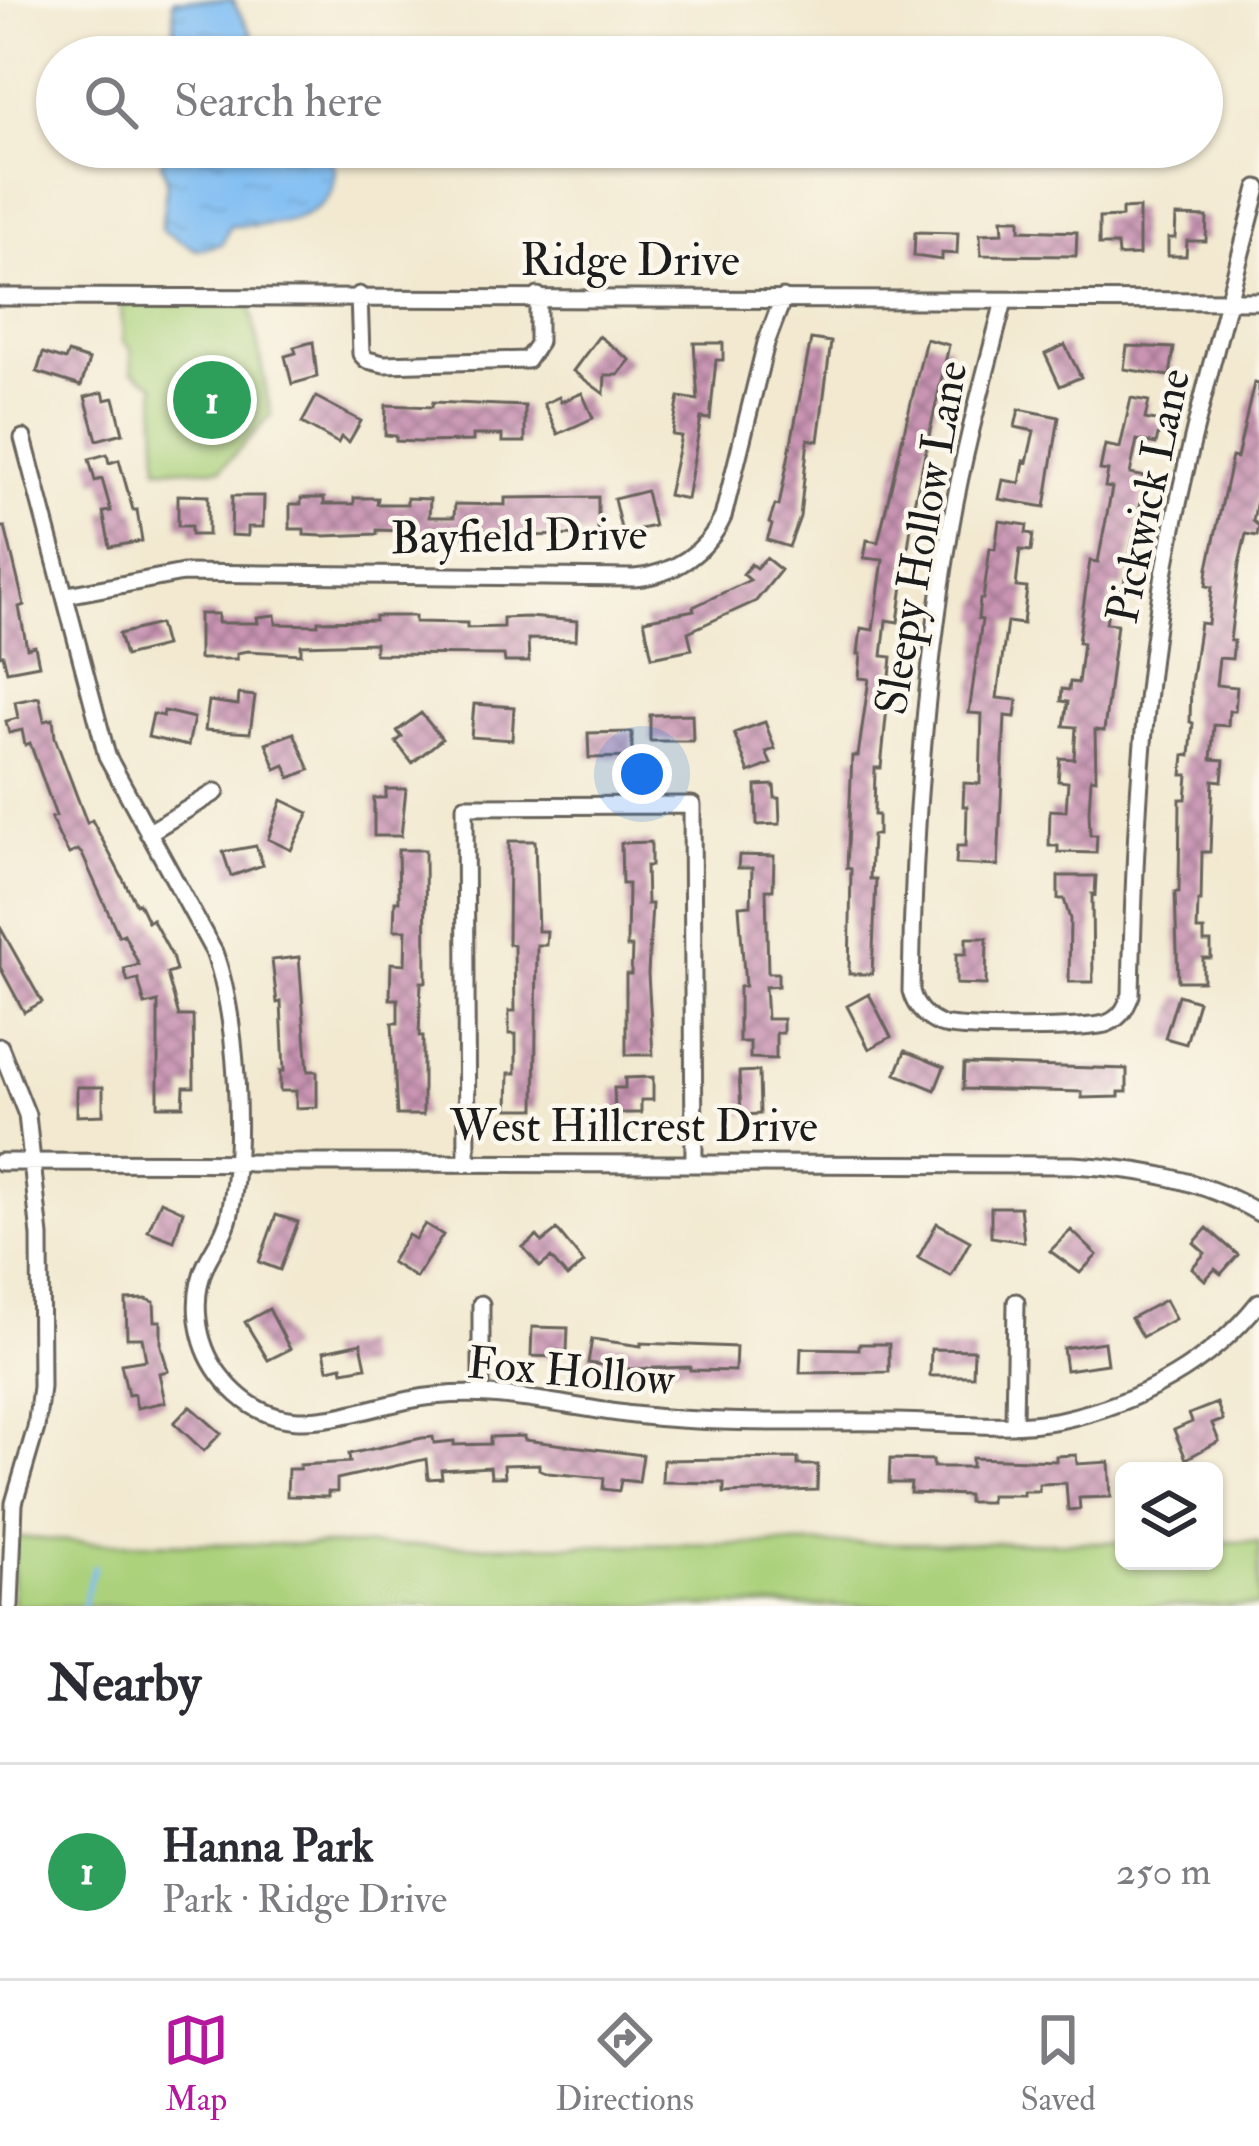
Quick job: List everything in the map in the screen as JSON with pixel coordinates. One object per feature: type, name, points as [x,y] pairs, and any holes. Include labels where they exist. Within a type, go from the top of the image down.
[{"type":"street","name":"Pickwick Lane","points":[[1134,824],[1162,589],[1258,188]]},
{"type":"street","points":[[359,296],[361,354],[384,364],[527,361],[538,344],[538,296]]},
{"type":"street","name":"Ridge Drive","points":[[0,297],[1259,301]]},
{"type":"street","name":"Bayfield Drive","points":[[67,595],[183,574],[634,578],[669,572],[716,532],[723,517],[766,343],[784,298]]},
{"type":"street","name":"Sleepy Hollow Lane","points":[[1004,301],[951,521],[916,789],[914,1004],[925,1016],[949,1027],[1091,1027],[1118,1017],[1131,995],[1134,824]]},
{"type":"street","name":"Fox Hollow","points":[[23,438],[107,756],[214,952],[224,979],[234,1039],[235,1162],[230,1213],[204,1266],[196,1305],[208,1357],[237,1394],[265,1412],[311,1423],[410,1400],[481,1392],[699,1420],[1055,1421],[1138,1396],[1186,1370],[1218,1346],[1259,1302]]},
{"type":"street","points":[[148,833],[216,792]]},
{"type":"street","points":[[466,1162],[465,806],[692,806],[694,1163]]},
{"type":"street","points":[[0,1047],[27,1115],[40,1236],[41,1387],[36,1428],[14,1503],[10,1606]]},
{"type":"street","name":"West Hillcrest Drive","points":[[0,1162],[1073,1165],[1138,1169],[1203,1186],[1259,1213]]},
{"type":"street","points":[[1015,1423],[1016,1302]]},
{"type":"street","points":[[481,1304],[481,1392]]},
{"type":"green space","points":[[121,304],[250,304],[271,415],[221,469],[158,468],[155,385],[132,371],[131,350],[123,341]]},
{"type":"green space","points":[[13,1537],[95,1543],[458,1546],[1115,1542],[1115,1570],[1223,1570],[1223,1542],[1259,1542],[1259,1606],[13,1606]]},
{"type":"water","points":[[173,0],[232,0],[253,36],[174,36]]},
{"type":"water","points":[[163,168],[334,168],[335,176],[331,192],[309,213],[278,223],[230,226],[222,244],[197,250],[161,230],[167,181]]},
{"type":"building","points":[[1139,208],[1139,255],[1118,256],[1117,245],[1099,245],[1099,218],[1122,217],[1122,209]]},
{"type":"building","points":[[1176,216],[1207,217],[1206,241],[1187,241],[1186,256],[1168,256]]},
{"type":"building","points":[[1002,219],[1020,219],[1020,230],[1077,232],[1076,256],[981,255],[980,234],[1003,233]]},
{"type":"building","points":[[915,232],[958,233],[957,254],[942,253],[942,260],[914,256]]},
{"type":"building","points":[[599,336],[630,360],[618,375],[605,375],[604,394],[573,371]]},
{"type":"building","points":[[811,339],[831,342],[818,441],[808,439],[800,517],[789,547],[767,540],[775,505],[779,506]]},
{"type":"building","points":[[926,339],[949,345],[914,504],[898,622],[886,620],[882,656],[892,657],[881,768],[875,768],[878,835],[872,835],[870,879],[876,879],[872,974],[849,974],[852,756],[858,756],[869,679],[859,678],[858,654],[861,628],[873,630],[883,560],[864,558],[867,540],[878,542]]},
{"type":"building","points":[[313,342],[317,377],[292,384],[285,356],[296,353],[294,347]]},
{"type":"building","points":[[694,343],[723,343],[723,360],[716,360],[710,419],[701,418],[687,499],[668,495],[681,436],[672,435],[679,397],[698,400]]},
{"type":"building","points":[[1065,345],[1081,377],[1060,386],[1045,354]]},
{"type":"building","points":[[1127,346],[1174,348],[1170,376],[1124,369]]},
{"type":"building","points":[[43,353],[65,360],[68,353],[89,360],[81,386],[37,372]]},
{"type":"building","points":[[1254,383],[1259,384],[1259,489],[1253,521],[1259,526],[1257,536],[1246,534],[1239,564],[1232,659],[1219,658],[1216,685],[1237,687],[1235,711],[1229,711],[1228,726],[1214,725],[1211,759],[1224,760],[1222,781],[1213,780],[1210,852],[1202,852],[1198,901],[1197,930],[1204,930],[1204,942],[1211,942],[1211,958],[1203,958],[1203,981],[1178,981],[1175,892],[1179,892],[1180,799],[1186,799],[1188,775],[1182,775],[1184,755],[1190,756],[1193,723],[1191,683],[1200,623],[1208,624],[1212,587],[1206,586],[1208,568]]},
{"type":"building","points":[[103,392],[105,400],[114,398],[123,433],[97,440],[85,397]]},
{"type":"building","points":[[582,393],[593,418],[558,434],[544,404]]},
{"type":"building","points":[[316,397],[361,421],[349,442],[341,437],[338,443],[302,423]]},
{"type":"building","points":[[1131,398],[1149,401],[1145,419],[1161,422],[1156,444],[1137,440],[1130,474],[1146,477],[1123,588],[1112,586],[1106,623],[1117,624],[1104,731],[1095,730],[1096,779],[1091,778],[1089,811],[1090,835],[1097,835],[1096,853],[1058,852],[1058,846],[1049,846],[1050,810],[1066,811],[1068,782],[1058,781],[1060,758],[1074,759],[1076,727],[1064,726],[1068,702],[1061,701],[1062,689],[1069,690],[1070,682],[1078,683],[1083,643],[1078,642],[1090,561],[1098,562],[1112,488],[1105,487],[1108,471],[1100,470],[1105,445],[1120,448]]},
{"type":"building","points":[[433,402],[525,406],[525,442],[502,442],[502,435],[419,442],[396,441],[396,436],[385,435],[386,405],[432,407]]},
{"type":"building","points":[[1019,409],[1059,417],[1045,507],[999,499],[1003,480],[1020,483],[1034,431],[1015,427]]},
{"type":"building","points":[[107,454],[109,463],[119,460],[133,510],[137,510],[142,541],[110,547],[103,512],[111,511],[102,479],[95,481],[89,459]]},
{"type":"building","points":[[646,491],[654,526],[622,533],[614,499]]},
{"type":"building","points":[[178,495],[208,496],[208,535],[191,535],[191,526],[178,526]]},
{"type":"building","points":[[232,496],[264,496],[263,527],[248,527],[248,536],[231,535]]},
{"type":"building","points":[[598,497],[598,535],[504,536],[504,531],[471,530],[471,536],[405,536],[406,531],[377,530],[377,534],[323,536],[290,529],[290,504],[301,504],[301,498],[324,498],[324,504],[354,504],[354,498],[378,498],[377,504],[430,499],[429,517],[454,517],[455,504]]},
{"type":"building","points":[[999,521],[1027,525],[1026,533],[1033,534],[1031,551],[1020,550],[1016,587],[1027,588],[1023,624],[1007,622],[997,698],[1017,700],[1015,717],[1005,716],[998,866],[956,864],[957,846],[966,846],[964,783],[980,784],[982,714],[969,713],[982,620],[978,619],[980,599]]},
{"type":"building","points":[[0,527],[5,527],[24,605],[19,607],[27,648],[35,646],[39,665],[7,671],[0,656]]},
{"type":"building","points":[[766,558],[781,570],[756,601],[688,632],[692,649],[652,657],[644,620],[694,610],[750,580],[743,574],[751,564],[756,568]]},
{"type":"building","points":[[199,614],[218,614],[218,623],[258,623],[257,617],[275,615],[276,624],[318,625],[318,621],[415,616],[415,622],[467,623],[467,628],[503,627],[503,618],[577,621],[576,640],[528,639],[529,662],[505,662],[504,655],[375,654],[375,643],[301,645],[301,654],[247,651],[237,653],[237,659],[199,659]]},
{"type":"building","points":[[159,624],[165,646],[125,656],[119,634]]},
{"type":"building","points":[[239,694],[255,696],[250,733],[205,730],[209,701],[238,705]]},
{"type":"building","points":[[39,697],[44,721],[53,719],[55,738],[87,823],[92,820],[136,904],[148,922],[152,919],[172,956],[176,971],[167,974],[179,1016],[193,1016],[194,1087],[184,1087],[183,1106],[158,1106],[158,1002],[145,1005],[138,979],[128,982],[124,969],[139,965],[124,934],[119,936],[82,854],[78,850],[69,854],[60,838],[30,743],[25,745],[22,730],[9,733],[6,721],[18,718],[15,702]]},
{"type":"building","points":[[474,704],[514,707],[512,740],[471,737]]},
{"type":"building","points":[[164,711],[194,718],[188,746],[148,737],[153,714],[163,716]]},
{"type":"building","points":[[421,713],[442,739],[412,763],[396,742],[402,737],[397,731]]},
{"type":"building","points":[[692,714],[693,741],[650,741],[650,715]]},
{"type":"building","points":[[765,722],[775,749],[766,752],[771,764],[749,773],[734,733]]},
{"type":"building","points":[[632,732],[632,757],[589,758],[588,733]]},
{"type":"building","points":[[294,733],[310,770],[290,778],[285,765],[276,769],[266,743]]},
{"type":"building","points":[[774,785],[780,824],[757,825],[756,786]]},
{"type":"building","points":[[386,789],[406,789],[401,836],[374,836],[374,798],[386,798]]},
{"type":"building","points":[[282,800],[309,813],[291,850],[268,839]]},
{"type":"building","points":[[509,841],[535,841],[538,931],[547,931],[546,945],[537,945],[535,1109],[508,1109],[509,1073],[516,1073],[516,1034],[509,1034],[509,1011],[515,1011],[514,945],[508,944]]},
{"type":"building","points":[[651,842],[651,866],[646,866],[647,904],[652,904],[648,974],[653,1055],[626,1055],[626,974],[631,974],[632,947],[627,947],[628,884],[622,884],[621,843]]},
{"type":"building","points":[[256,846],[263,865],[231,876],[223,852]]},
{"type":"building","points":[[398,850],[425,850],[426,982],[421,982],[419,1036],[423,1036],[423,1115],[397,1115],[392,1023],[398,1023],[398,999],[390,999],[391,963],[405,964],[406,930],[394,930]]},
{"type":"building","points":[[739,855],[774,856],[773,890],[766,890],[768,973],[778,973],[778,986],[765,987],[767,1019],[783,1019],[783,1033],[776,1033],[776,1059],[750,1058],[750,1042],[739,1042],[739,987],[745,986],[739,906],[751,905],[752,868],[738,868]]},
{"type":"building","points":[[1058,876],[1096,876],[1093,982],[1069,982],[1070,919],[1064,899],[1058,899]]},
{"type":"building","points":[[0,927],[42,1002],[24,1012],[0,967]]},
{"type":"building","points":[[966,938],[987,938],[986,985],[956,984],[956,954],[966,954]]},
{"type":"building","points":[[299,957],[308,1071],[317,1071],[317,1107],[296,1108],[296,1091],[280,1091],[280,1071],[284,1071],[281,1002],[277,1003],[272,960]]},
{"type":"building","points":[[869,994],[891,1037],[869,1049],[847,1006]]},
{"type":"building","points":[[1178,995],[1198,1001],[1186,1044],[1165,1038]]},
{"type":"building","points":[[905,1051],[944,1067],[935,1090],[896,1074]]},
{"type":"building","points":[[964,1064],[1127,1069],[1127,1092],[1119,1092],[1119,1097],[1082,1098],[1082,1092],[963,1089]]},
{"type":"building","points":[[759,1071],[760,1114],[741,1115],[739,1072]]},
{"type":"building","points":[[653,1077],[653,1100],[641,1100],[641,1113],[615,1113],[614,1088],[625,1088],[625,1078]]},
{"type":"building","points":[[77,1087],[103,1087],[103,1115],[77,1116]]},
{"type":"building","points":[[161,1201],[183,1211],[174,1241],[148,1231]]},
{"type":"building","points":[[991,1207],[1020,1207],[1024,1242],[991,1237]]},
{"type":"building","points":[[276,1215],[298,1222],[280,1270],[259,1262]]},
{"type":"building","points":[[937,1223],[970,1241],[951,1276],[918,1258]]},
{"type":"building","points":[[425,1224],[443,1235],[416,1278],[391,1262],[408,1235],[415,1239]]},
{"type":"building","points":[[1207,1228],[1238,1255],[1221,1274],[1215,1269],[1205,1280],[1192,1268],[1205,1253],[1194,1243]]},
{"type":"building","points":[[557,1230],[584,1263],[567,1277],[551,1258],[540,1267],[523,1247],[537,1236],[542,1242]]},
{"type":"building","points":[[1071,1230],[1097,1255],[1080,1273],[1050,1251]]},
{"type":"building","points":[[126,1300],[154,1302],[155,1321],[161,1321],[168,1371],[159,1373],[165,1402],[137,1408],[134,1394],[128,1395],[121,1364],[146,1360],[142,1338],[127,1338]]},
{"type":"building","points":[[1165,1300],[1175,1319],[1142,1337],[1131,1318]]},
{"type":"building","points":[[269,1309],[290,1349],[268,1360],[245,1322]]},
{"type":"building","points":[[532,1327],[568,1328],[567,1351],[556,1351],[556,1357],[531,1356]]},
{"type":"building","points":[[592,1339],[641,1346],[736,1347],[735,1371],[630,1369],[588,1363]]},
{"type":"building","points":[[1104,1342],[1107,1364],[1066,1370],[1063,1348]]},
{"type":"building","points":[[361,1343],[366,1367],[328,1369],[324,1351]]},
{"type":"building","points":[[859,1344],[889,1344],[889,1372],[800,1373],[801,1348],[859,1349]]},
{"type":"building","points":[[931,1349],[974,1350],[973,1376],[930,1376]]},
{"type":"building","points":[[1217,1403],[1223,1420],[1212,1424],[1219,1441],[1186,1459],[1174,1430],[1192,1422],[1189,1414]]},
{"type":"building","points":[[190,1406],[221,1433],[204,1451],[174,1423]]},
{"type":"building","points":[[524,1436],[524,1440],[643,1455],[639,1482],[621,1480],[619,1491],[603,1489],[604,1478],[548,1473],[539,1464],[504,1465],[505,1477],[491,1477],[490,1467],[441,1470],[442,1478],[428,1479],[426,1459],[337,1479],[337,1492],[328,1492],[328,1497],[287,1496],[288,1469],[300,1469],[300,1465],[350,1462],[349,1454],[422,1438],[433,1437],[434,1443],[454,1441],[454,1445]]},
{"type":"building","points":[[1076,1455],[1077,1464],[1109,1462],[1111,1497],[1079,1498],[1080,1509],[1068,1510],[1066,1483],[1039,1484],[1039,1491],[1023,1491],[1023,1495],[990,1495],[990,1502],[968,1502],[968,1495],[910,1493],[911,1483],[889,1483],[890,1459],[933,1460],[933,1467],[972,1467],[972,1458],[1056,1461],[1056,1456]]},
{"type":"building","points":[[798,1458],[798,1465],[818,1465],[817,1490],[724,1493],[724,1483],[662,1482],[663,1460]]},
{"type":"waterway","points":[[83,1606],[94,1566]]},
{"type":"place","name":"Hanna Park","points":[[212,400]]}]
